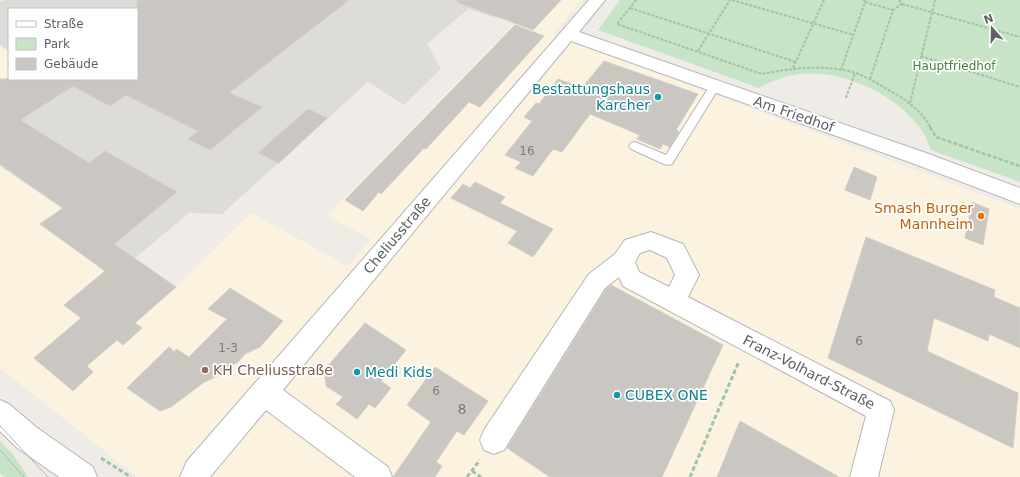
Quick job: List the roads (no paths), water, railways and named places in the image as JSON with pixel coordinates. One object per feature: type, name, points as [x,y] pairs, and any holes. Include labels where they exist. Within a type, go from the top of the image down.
[{"type":"street","name":"Cheliusstraße","points":[[191,475],[264,392],[597,0]]},
{"type":"street","name":"Am Friedhof","points":[[568,34],[919,158],[1020,196]]},
{"type":"street","points":[[494,440],[597,281],[623,261],[633,246],[651,241],[675,251],[687,276],[674,302]]},
{"type":"street","name":"Franz-Volhard-Straße","points":[[623,261],[631,279],[881,410],[864,477]]},
{"type":"street","points":[[264,392],[378,477]]},
{"type":"street","points":[[0,413],[26,437],[74,474]]},
{"type":"lane","points":[[635,146],[668,161],[715,86]]},
{"type":"tram line","points":[[0,426],[48,477]]},
{"type":"tram line","points":[[0,450],[24,477]]},
{"type":"place","name":"Bestattungshaus Karcher","points":[[658,97]]},
{"type":"place","name":"Smash Burger Mannheim","points":[[981,216]]},
{"type":"place","name":"KH Cheliusstraße","points":[[205,370]]},
{"type":"place","name":"Medi Kids","points":[[357,372]]},
{"type":"place","name":"CUBEX ONE","points":[[617,395]]},
{"type":"park label","name":"Hauptfriedhof","points":[[954,66]]}]
